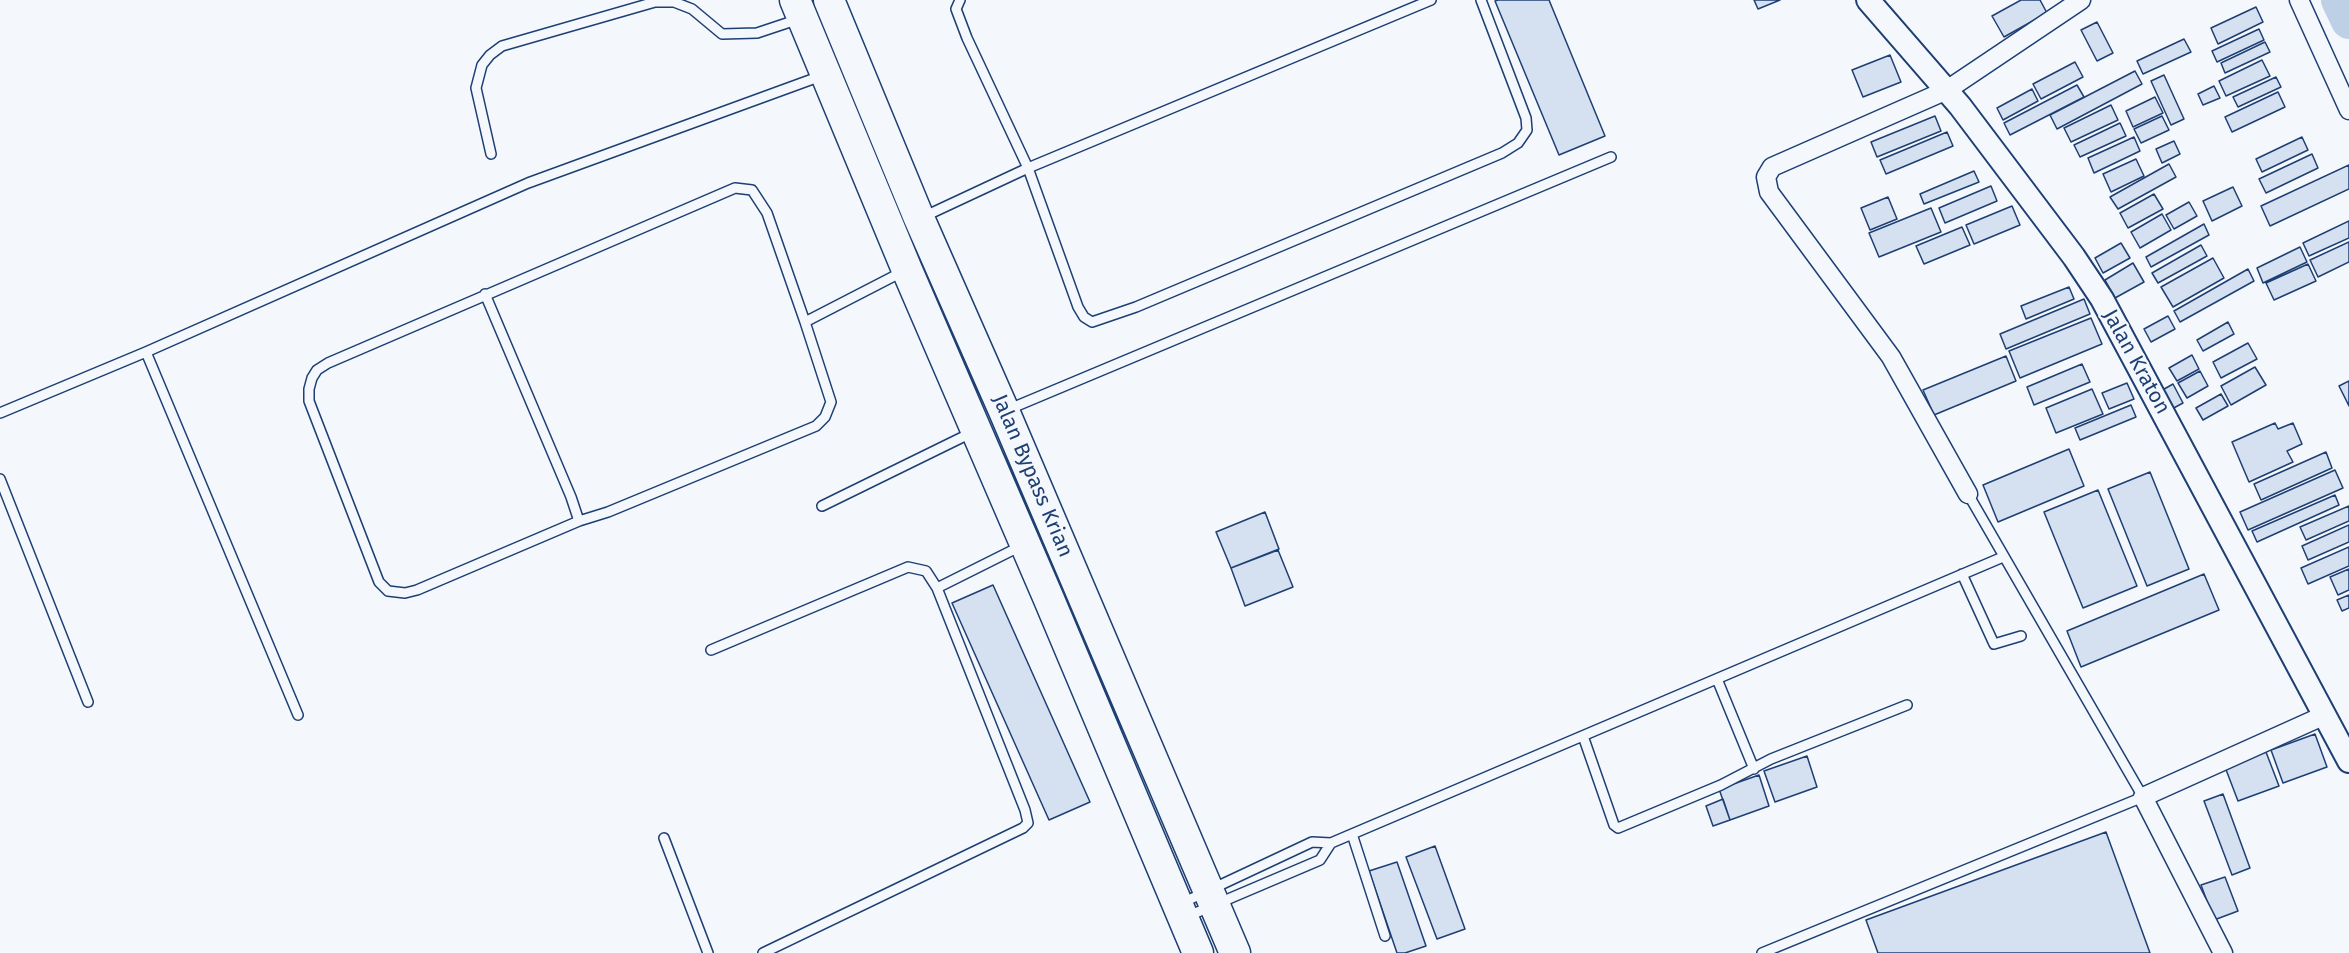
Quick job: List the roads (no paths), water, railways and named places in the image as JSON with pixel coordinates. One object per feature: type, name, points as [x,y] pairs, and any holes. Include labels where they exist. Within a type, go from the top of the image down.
[{"type":"highway","name":"Jalan Bypass Krian","points":[[830,0],[919,218],[1004,411],[1234,953]]},
{"type":"highway","name":"Jalan Bypass Krian","points":[[799,9],[907,270],[1026,544],[1198,953]]},
{"type":"street","name":"Jalan Kraton","points":[[1868,0],[1947,90],[2074,257],[2102,299],[2349,761]]},
{"type":"street","points":[[1968,494],[1891,357],[1768,192],[1767,174],[1772,167],[1947,90],[2081,0]]},
{"type":"street","points":[[2299,0],[2349,110]]},
{"type":"street","points":[[2223,953],[2143,797],[2325,715]]},
{"type":"lane","points":[[960,0],[956,9],[959,18],[1028,168],[1078,307],[1089,320],[1097,321],[1491,157],[1518,142],[1527,130],[1526,118],[1481,0]]},
{"type":"lane","points":[[919,218],[1028,168],[1431,0]]},
{"type":"lane","points":[[491,154],[476,88],[482,65],[502,46],[655,2],[674,2],[692,9],[722,34],[757,33],[799,9]]},
{"type":"lane","points":[[0,413],[146,352],[528,183],[826,74]]},
{"type":"lane","points":[[1004,411],[1611,157]]},
{"type":"lane","points":[[735,188],[752,190],[767,213],[805,322],[831,402],[825,417],[816,426],[405,593],[388,591],[379,582],[309,401],[312,378],[317,370],[328,363],[735,188]]},
{"type":"lane","points":[[805,322],[907,270]]},
{"type":"lane","points":[[485,294],[579,521]]},
{"type":"lane","points":[[146,352],[298,715]]},
{"type":"lane","points":[[822,506],[976,430]]},
{"type":"lane","points":[[0,479],[88,702]]},
{"type":"lane","points":[[1762,953],[2143,797],[1968,494]]},
{"type":"lane","points":[[938,588],[1026,544]]},
{"type":"lane","points":[[1180,911],[1211,898],[1312,842],[1331,843],[2003,557]]},
{"type":"lane","points":[[711,650],[908,567],[926,571],[938,588],[1025,810],[1028,823],[1023,828],[764,953]]},
{"type":"lane","points":[[1962,574],[1994,644],[2021,636]]},
{"type":"lane","points":[[1717,679],[1754,769]]},
{"type":"lane","points":[[1582,736],[1614,825],[1618,828],[1721,785],[1771,759],[1907,705]]},
{"type":"lane","points":[[1352,834],[1385,936]]},
{"type":"lane","points":[[664,838],[708,953]]},
{"type":"lane","points":[[1180,911],[1320,860],[1331,843]]},
{"type":"waterway","points":[[2339,0],[2349,21]]}]
